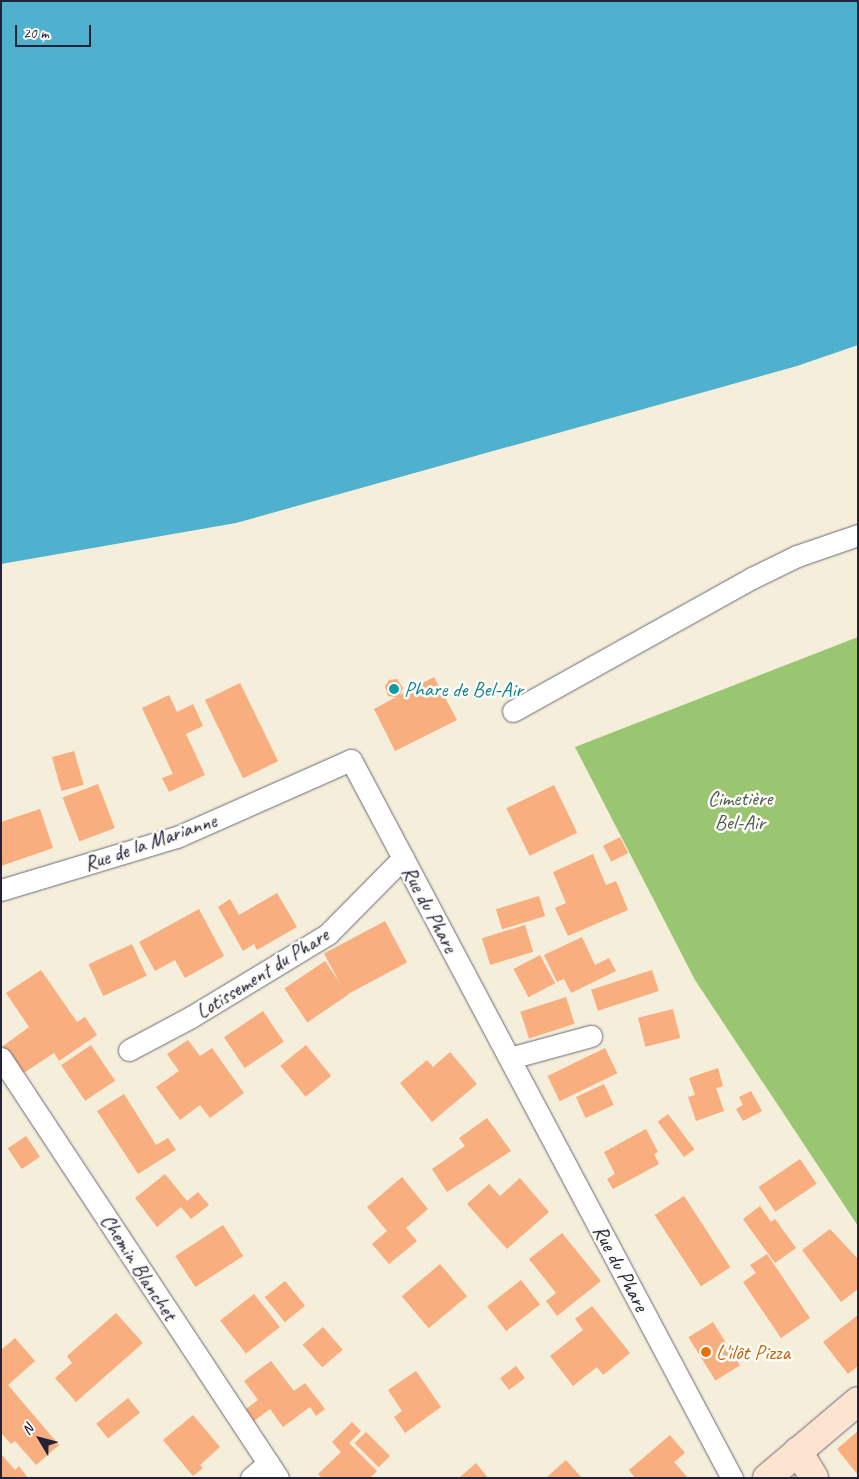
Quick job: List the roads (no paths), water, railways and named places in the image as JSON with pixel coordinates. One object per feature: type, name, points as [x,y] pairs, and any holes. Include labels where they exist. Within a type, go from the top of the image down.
[{"type":"main road","points":[[766,1478],[858,1402]]},
{"type":"main road","points":[[798,1451],[814,1478]]},
{"type":"street","points":[[513,711],[752,578],[797,556],[858,535]]},
{"type":"street","name":"Rue du Phare","points":[[351,760],[732,1478]]},
{"type":"street","name":"Rue de la Marianne","points":[[1,890],[177,837],[351,760]]},
{"type":"street","name":"Lotissement du Phare","points":[[129,1050],[191,1017],[328,934],[404,858]]},
{"type":"street","points":[[510,1058],[591,1036]]},
{"type":"street","name":"Chemin Blanchet","points":[[4,1068],[273,1470],[251,1478]]},
{"type":"water","points":[[1,1],[858,1],[858,345],[797,366],[236,523],[1,564]]},
{"type":"place","name":"Phare de Bel-Air","points":[[394,689]]},
{"type":"place","name":"L'ilôt Pizza","points":[[706,1352]]},
{"type":"park label","name":"Cimetière Bel-Air","points":[[740,810]]}]
